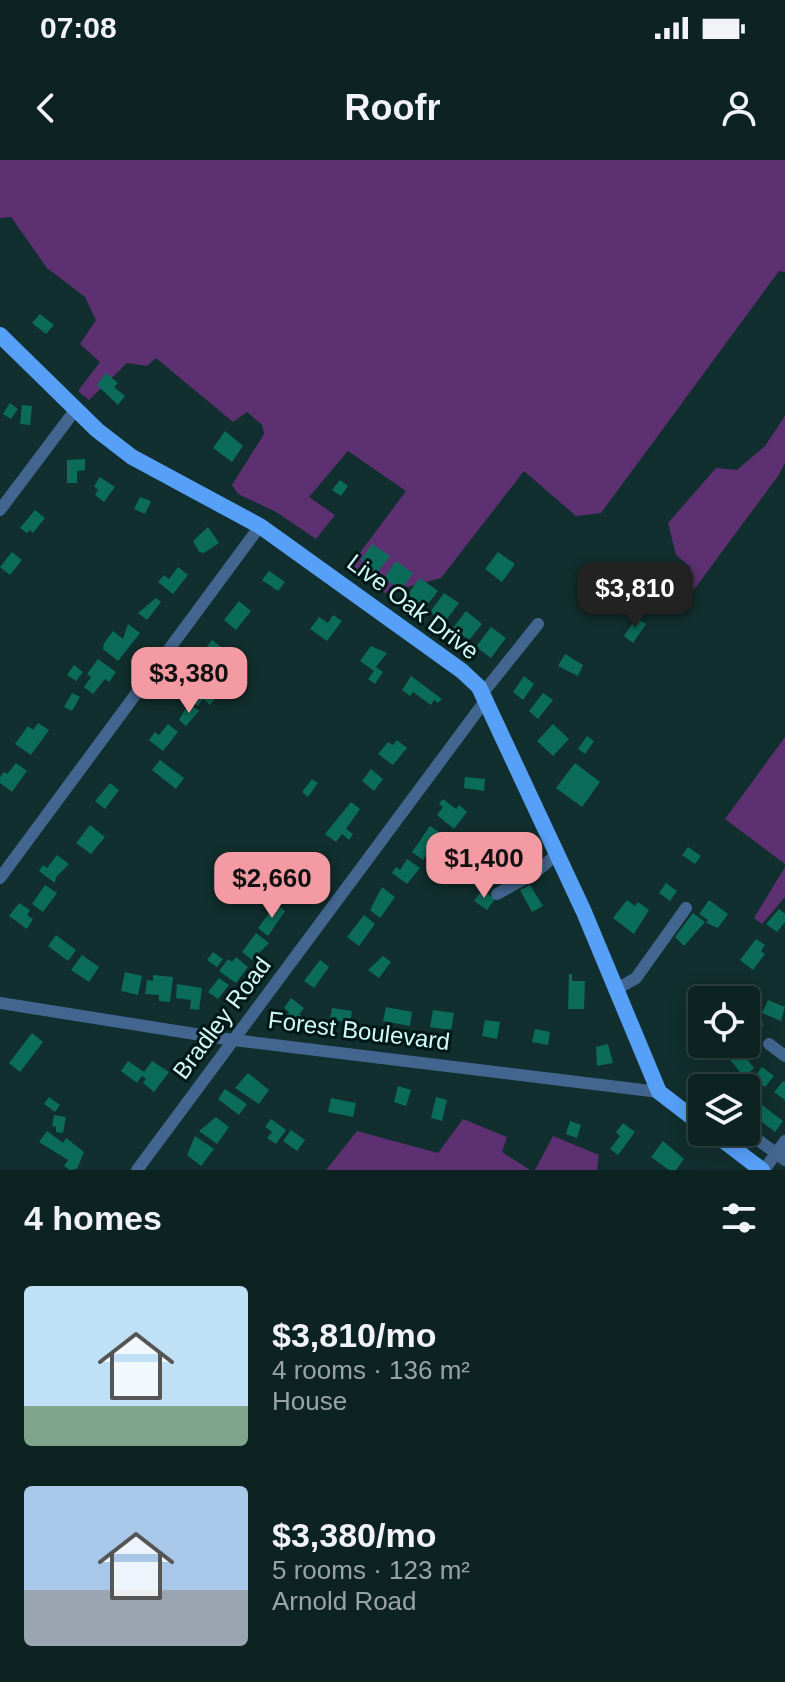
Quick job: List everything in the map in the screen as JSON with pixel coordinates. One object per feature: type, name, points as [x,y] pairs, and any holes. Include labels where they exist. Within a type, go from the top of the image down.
[{"type":"main road","name":"Live Oak Drive","points":[[0,335],[76,409],[132,457],[260,526],[462,671],[484,698],[557,854],[659,1092]]},
{"type":"main road","points":[[659,1092],[688,1114]]},
{"type":"main road","points":[[731,1146],[763,1170]]},
{"type":"street","points":[[0,510],[76,409]]},
{"type":"street","points":[[0,878],[260,526]]},
{"type":"street","name":"Bradley Road","points":[[137,1170],[538,624]]},
{"type":"street","points":[[497,894],[536,872],[557,854]]},
{"type":"street","points":[[617,989],[636,978],[686,908]]},
{"type":"street","name":"Forest Boulevard","points":[[0,1003],[233,1040],[659,1092]]},
{"type":"street","points":[[769,1044],[785,1056]]},
{"type":"street","points":[[763,1170],[780,1157],[785,1141]]},
{"type":"street","points":[[760,1142],[780,1157]]},
{"type":"shaded area","points":[[0,160],[785,160],[785,272],[779,271],[601,513],[576,516],[524,471],[441,578],[385,593],[350,566],[406,491],[348,451],[309,497],[335,515],[316,539],[276,512],[238,494],[232,485],[264,434],[262,425],[247,412],[233,422],[156,358],[147,366],[127,363],[89,400],[78,391],[100,362],[80,344],[96,320],[85,297],[47,268],[11,217],[0,218]]},
{"type":"shaded area","points":[[785,416],[785,463],[690,595],[681,588],[690,567],[676,555],[668,523],[716,468],[737,470],[765,446]]},
{"type":"shaded area","points":[[785,737],[785,864],[725,819]]},
{"type":"shaded area","points":[[785,867],[785,897],[762,924],[754,918]]},
{"type":"shaded area","points":[[463,1119],[507,1137],[502,1152],[530,1170],[326,1170],[357,1131],[438,1153]]},
{"type":"shaded area","points":[[553,1136],[599,1155],[597,1170],[535,1170]]},
{"type":"building","points":[[40,314],[54,325],[46,334],[32,323]]},
{"type":"building","points":[[106,373],[118,383],[114,387],[125,396],[118,405],[97,385]]},
{"type":"building","points":[[10,403],[18,409],[11,419],[3,414]]},
{"type":"building","points":[[22,405],[32,406],[30,425],[20,424]]},
{"type":"building","points":[[225,431],[243,446],[232,462],[213,448]]},
{"type":"building","points":[[85,459],[85,470],[77,471],[77,483],[67,483],[67,460]]},
{"type":"building","points":[[100,477],[115,487],[104,502],[95,495],[98,490],[94,486]]},
{"type":"building","points":[[340,480],[348,486],[341,496],[332,490]]},
{"type":"building","points":[[140,497],[151,501],[145,514],[134,509]]},
{"type":"building","points":[[35,510],[45,518],[33,533],[30,530],[27,533],[20,528]]},
{"type":"building","points":[[208,527],[219,543],[204,553],[199,552],[193,541]]},
{"type":"building","points":[[372,544],[390,556],[377,573],[361,560]]},
{"type":"building","points":[[12,552],[22,560],[10,575],[0,567]]},
{"type":"building","points":[[498,552],[515,564],[502,582],[485,569]]},
{"type":"building","points":[[396,561],[413,573],[401,590],[384,578]]},
{"type":"building","points":[[178,567],[188,575],[173,594],[158,582],[164,575],[169,579]]},
{"type":"building","points":[[269,571],[285,582],[278,591],[262,580]]},
{"type":"building","points":[[420,578],[438,591],[425,608],[407,595]]},
{"type":"building","points":[[444,593],[459,603],[444,623],[430,612]]},
{"type":"building","points":[[156,598],[161,602],[147,620],[138,613]]},
{"type":"building","points":[[239,601],[251,611],[236,630],[224,620]]},
{"type":"building","points":[[466,611],[482,624],[469,640],[453,628]]},
{"type":"building","points":[[333,615],[342,621],[327,641],[310,629],[319,617],[328,623]]},
{"type":"building","points":[[636,618],[646,624],[633,643],[624,636]]},
{"type":"building","points":[[128,624],[140,633],[118,661],[103,649],[104,643],[113,631],[123,639]]},
{"type":"building","points":[[491,627],[506,638],[491,658],[476,647]]},
{"type":"building","points":[[212,640],[228,652],[212,673],[196,661]]},
{"type":"building","points":[[371,646],[387,653],[376,667],[383,672],[375,684],[368,679],[374,671],[360,661]]},
{"type":"building","points":[[565,654],[583,665],[578,676],[558,666]]},
{"type":"building","points":[[98,659],[116,672],[109,682],[105,679],[93,694],[84,687],[91,677],[87,674]]},
{"type":"building","points":[[74,665],[83,672],[76,681],[67,675]]},
{"type":"building","points":[[411,676],[442,699],[438,703],[434,700],[431,705],[413,692],[410,696],[402,690]]},
{"type":"building","points":[[524,676],[534,684],[523,700],[513,692]]},
{"type":"building","points":[[202,683],[218,695],[210,705],[203,699],[198,706],[190,700]]},
{"type":"building","points":[[72,693],[80,697],[72,711],[64,707]]},
{"type":"building","points":[[543,693],[553,700],[538,719],[529,711]]},
{"type":"building","points":[[189,703],[199,711],[186,726],[179,720]]},
{"type":"building","points":[[38,723],[49,730],[31,755],[15,744],[28,726],[33,730]]},
{"type":"building","points":[[168,724],[178,732],[163,751],[149,740],[155,732],[159,735]]},
{"type":"building","points":[[553,724],[569,739],[553,756],[537,741]]},
{"type":"building","points":[[587,736],[594,741],[585,754],[578,749]]},
{"type":"building","points":[[397,740],[407,748],[393,765],[378,754],[388,742],[393,745]]},
{"type":"building","points":[[160,760],[184,778],[176,789],[152,770]]},
{"type":"building","points":[[16,763],[27,771],[12,792],[0,783],[0,777]]},
{"type":"building","points":[[575,763],[600,782],[582,807],[556,788]]},
{"type":"building","points":[[371,769],[383,779],[374,791],[362,781]]},
{"type":"building","points":[[465,777],[485,779],[484,791],[464,788]]},
{"type":"building","points":[[312,779],[318,783],[308,797],[302,792]]},
{"type":"building","points":[[110,783],[119,790],[105,809],[95,801]]},
{"type":"building","points":[[443,799],[456,809],[459,805],[467,812],[454,829],[437,815],[443,807],[439,804]]},
{"type":"building","points":[[351,802],[360,809],[346,829],[353,834],[349,840],[342,834],[336,842],[325,834]]},
{"type":"building","points":[[90,825],[105,837],[91,854],[76,843]]},
{"type":"building","points":[[430,826],[442,834],[423,860],[412,852]]},
{"type":"building","points":[[518,834],[524,844],[515,849],[523,864],[511,870],[497,846]]},
{"type":"building","points":[[688,847],[701,856],[695,864],[682,855]]},
{"type":"building","points":[[57,855],[69,864],[56,877],[55,883],[39,871],[43,865],[47,868]]},
{"type":"building","points":[[407,859],[420,868],[407,884],[392,873],[396,867],[400,870]]},
{"type":"building","points":[[297,871],[315,884],[304,898],[286,885]]},
{"type":"building","points":[[666,883],[677,891],[670,901],[659,893]]},
{"type":"building","points":[[45,885],[57,893],[43,912],[32,904]]},
{"type":"building","points":[[530,885],[543,906],[532,912],[520,890]]},
{"type":"building","points":[[382,887],[395,897],[380,918],[370,910]]},
{"type":"building","points":[[482,890],[495,899],[487,910],[474,901]]},
{"type":"building","points":[[627,900],[635,906],[638,902],[649,910],[634,934],[613,918]]},
{"type":"building","points":[[709,900],[728,914],[718,928],[706,923],[708,920],[699,914]]},
{"type":"building","points":[[19,903],[30,910],[27,915],[33,919],[27,929],[9,916]]},
{"type":"building","points":[[276,904],[285,911],[268,936],[258,928]]},
{"type":"building","points":[[779,909],[785,914],[785,922],[777,932],[766,924]]},
{"type":"building","points":[[693,913],[705,922],[684,946],[675,937]]},
{"type":"building","points":[[364,915],[375,924],[359,946],[347,937]]},
{"type":"building","points":[[256,933],[269,943],[252,960],[242,952]]},
{"type":"building","points":[[56,935],[76,950],[68,961],[48,946]]},
{"type":"building","points":[[756,939],[765,945],[761,951],[765,954],[753,970],[740,960]]},
{"type":"building","points":[[213,952],[223,959],[217,967],[207,960]]},
{"type":"building","points":[[82,955],[99,967],[89,982],[71,970]]},
{"type":"building","points":[[383,956],[391,962],[379,978],[368,970]]},
{"type":"building","points":[[236,957],[248,967],[236,983],[219,971],[228,959],[232,962]]},
{"type":"building","points":[[320,960],[329,967],[314,988],[304,981]]},
{"type":"building","points":[[125,972],[142,976],[138,995],[121,991]]},
{"type":"building","points":[[569,974],[572,974],[572,981],[585,981],[584,1009],[568,1009]]},
{"type":"building","points":[[153,975],[173,977],[170,1002],[159,1001],[159,995],[145,994],[147,980],[153,981]]},
{"type":"building","points":[[219,978],[229,985],[218,999],[208,992]]},
{"type":"building","points":[[177,984],[202,988],[199,1010],[190,1009],[191,1000],[176,998]]},
{"type":"building","points":[[291,998],[304,1008],[299,1014],[305,1019],[300,1027],[286,1017],[289,1012],[284,1008]]},
{"type":"building","points":[[768,1000],[785,1007],[781,1021],[762,1013]]},
{"type":"building","points":[[386,1007],[412,1012],[410,1026],[383,1021]]},
{"type":"building","points":[[332,1008],[352,1011],[350,1023],[330,1019]]},
{"type":"building","points":[[433,1010],[454,1013],[451,1030],[430,1027]]},
{"type":"building","points":[[485,1020],[500,1022],[497,1039],[482,1036]]},
{"type":"building","points":[[535,1029],[550,1032],[548,1045],[532,1042]]},
{"type":"building","points":[[32,1033],[43,1042],[20,1072],[9,1063]]},
{"type":"building","points":[[608,1044],[613,1063],[597,1066],[596,1047]]},
{"type":"building","points":[[729,1058],[746,1058],[754,1068],[747,1074],[742,1074]]},
{"type":"building","points":[[128,1061],[144,1072],[152,1061],[169,1072],[154,1092],[143,1083],[146,1079],[142,1076],[137,1083],[121,1071]]},
{"type":"building","points":[[762,1067],[774,1076],[765,1087],[760,1083],[760,1074],[757,1074]]},
{"type":"building","points":[[248,1073],[269,1090],[259,1104],[235,1088]]},
{"type":"building","points":[[785,1082],[785,1100],[774,1092]]},
{"type":"building","points":[[398,1086],[411,1090],[406,1106],[394,1102]]},
{"type":"building","points":[[225,1089],[247,1104],[239,1115],[218,1099]]},
{"type":"building","points":[[49,1097],[60,1105],[55,1112],[44,1104]]},
{"type":"building","points":[[436,1097],[447,1100],[442,1121],[431,1118]]},
{"type":"building","points":[[331,1098],[356,1103],[353,1117],[328,1112]]},
{"type":"building","points":[[762,1105],[783,1121],[775,1132],[760,1120]]},
{"type":"building","points":[[54,1115],[66,1117],[63,1133],[56,1132],[56,1127],[52,1126]]},
{"type":"building","points":[[216,1117],[229,1127],[217,1144],[199,1131]]},
{"type":"building","points":[[271,1119],[286,1130],[276,1144],[267,1138],[272,1132],[265,1127]]},
{"type":"building","points":[[570,1121],[581,1125],[577,1138],[566,1134]]},
{"type":"building","points":[[623,1123],[635,1132],[618,1155],[610,1149],[620,1136],[616,1132]]},
{"type":"building","points":[[291,1130],[305,1140],[297,1151],[283,1141]]},
{"type":"building","points":[[47,1131],[63,1143],[66,1138],[84,1152],[77,1169],[70,1170],[64,1166],[68,1160],[39,1142]]},
{"type":"building","points":[[195,1136],[214,1149],[201,1166],[187,1155]]},
{"type":"building","points":[[663,1141],[684,1159],[676,1170],[669,1170],[651,1157]]}]
